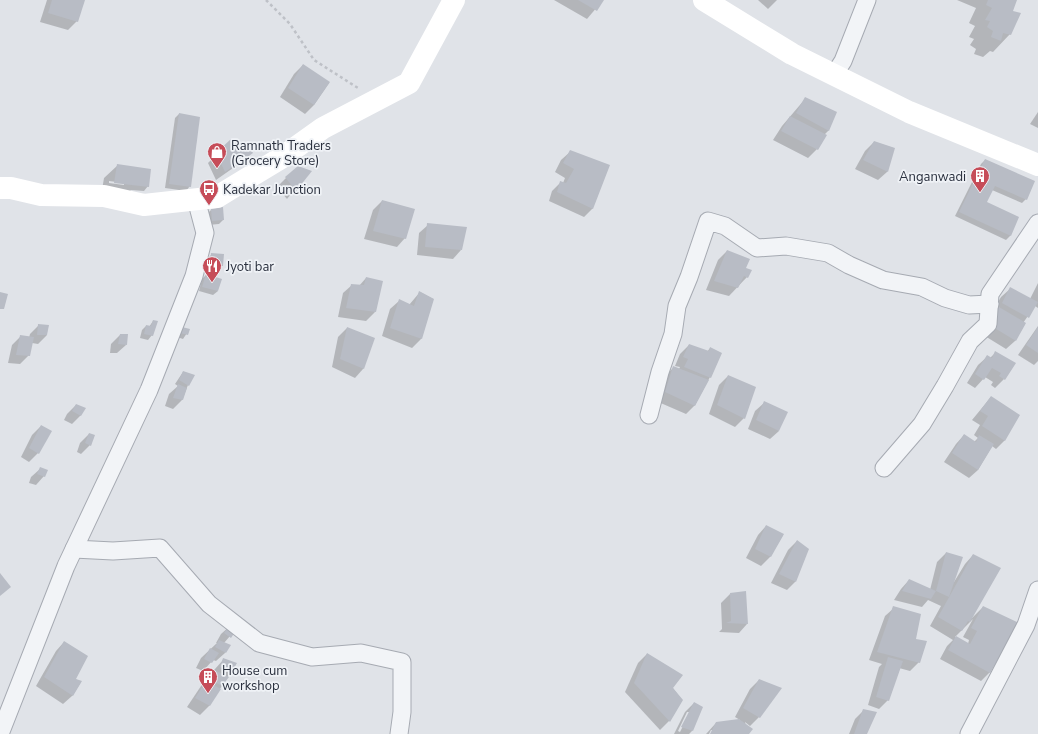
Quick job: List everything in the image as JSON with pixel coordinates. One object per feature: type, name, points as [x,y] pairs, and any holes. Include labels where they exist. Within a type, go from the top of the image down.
[{"type":"main road","points":[[0,188],[11,188],[41,195],[104,196],[144,205],[217,197],[282,158],[323,128],[409,83],[454,0]]},
{"type":"main road","points":[[704,0],[792,54],[834,75],[909,112],[1038,165]]},
{"type":"street","points":[[834,75],[843,62],[868,0]]},
{"type":"street","points":[[0,734],[66,566],[149,390],[194,276],[205,233],[196,199]]},
{"type":"street","points":[[649,415],[660,372],[673,334],[677,306],[689,277],[708,221],[725,226],[757,248],[786,246],[828,253],[848,265],[883,280],[922,287],[945,298],[969,305],[990,304]]},
{"type":"street","points":[[884,468],[922,424],[970,341],[988,324],[990,294],[1012,259],[1025,245],[1038,223]]},
{"type":"street","points":[[74,549],[113,552],[160,548],[210,604],[259,642],[312,657],[361,653],[402,662],[402,712],[399,734]]},
{"type":"street","points":[[969,734],[1026,625],[1038,590]]},
{"type":"path","points":[[266,0],[290,24],[314,60],[377,100]]},
{"type":"building","points":[[52,0],[85,0],[78,22],[48,13]]},
{"type":"building","points":[[578,0],[604,0],[597,11]]},
{"type":"building","points":[[988,0],[1017,0],[1013,11],[1021,13],[1011,35],[1003,33],[1001,41],[991,37],[993,31],[987,27],[990,21],[985,20],[992,8],[986,5]]},
{"type":"building","points":[[303,64],[330,82],[314,105],[288,88]]},
{"type":"building","points":[[805,97],[837,112],[829,131],[796,113]]},
{"type":"building","points":[[179,113],[200,117],[191,187],[169,184]]},
{"type":"building","points":[[790,116],[827,135],[818,150],[781,131]]},
{"type":"building","points":[[231,139],[243,148],[248,145],[253,153],[225,172],[216,153]]},
{"type":"building","points":[[874,141],[895,148],[888,172],[863,160]]},
{"type":"building","points":[[570,150],[610,165],[593,209],[557,192],[560,181],[566,183],[574,169],[563,163]]},
{"type":"building","name":"Anganwadi","points":[[985,159],[1035,181],[1027,200],[995,186],[987,202],[1019,217],[1011,236],[959,212]]},
{"type":"building","points":[[117,164],[151,169],[149,187],[114,183]]},
{"type":"building","points":[[298,166],[312,171],[296,191],[285,177]]},
{"type":"building","points":[[382,200],[415,209],[406,239],[373,231]]},
{"type":"building","points":[[223,207],[224,220],[212,221],[211,209]]},
{"type":"building","points":[[427,223],[467,227],[462,250],[425,247]]},
{"type":"building","points":[[727,250],[750,259],[746,268],[752,270],[748,278],[744,276],[738,288],[714,281]]},
{"type":"building","points":[[211,253],[224,254],[223,266],[210,266]]},
{"type":"building","name":"Jyoti bar","points":[[206,274],[222,279],[218,291],[202,287]]},
{"type":"building","points":[[366,277],[383,281],[376,312],[346,308],[351,284],[364,285]]},
{"type":"building","points":[[1010,287],[1038,302],[1029,318],[1002,303]]},
{"type":"building","points":[[419,291],[434,299],[422,339],[390,328],[399,299],[414,306]]},
{"type":"building","points":[[0,292],[8,294],[4,309],[0,309]]},
{"type":"building","points":[[999,307],[1026,323],[1016,341],[988,324]]},
{"type":"building","points":[[153,320],[158,321],[153,336],[144,334],[146,325],[151,326]]},
{"type":"building","points":[[38,324],[49,325],[47,335],[37,335]]},
{"type":"building","points":[[182,327],[190,329],[188,335],[180,333]]},
{"type":"building","points":[[347,327],[375,338],[364,369],[340,359]]},
{"type":"building","points":[[1038,327],[1038,353],[1026,345]]},
{"type":"building","points":[[120,334],[128,334],[127,345],[118,344]]},
{"type":"building","points":[[20,335],[34,337],[30,356],[16,355]]},
{"type":"building","points":[[689,344],[709,351],[710,347],[722,353],[711,378],[684,367],[688,359],[683,357]]},
{"type":"building","points":[[995,351],[1016,363],[1005,380],[999,376],[1001,373],[992,368],[984,380],[975,374],[987,355],[992,358]]},
{"type":"building","points":[[673,366],[709,380],[695,406],[665,392]]},
{"type":"building","points":[[183,371],[195,375],[189,386],[179,380]]},
{"type":"building","points":[[728,375],[756,387],[745,419],[717,405]]},
{"type":"building","points":[[178,384],[187,388],[183,400],[173,398]]},
{"type":"building","points":[[991,396],[1020,415],[1005,441],[982,426],[988,416],[980,411]]},
{"type":"building","points":[[764,401],[788,412],[779,431],[756,420]]},
{"type":"building","points":[[76,404],[86,408],[81,416],[72,411]]},
{"type":"building","points":[[41,425],[52,431],[39,454],[29,448]]},
{"type":"building","points":[[89,433],[95,435],[91,446],[85,443]]},
{"type":"building","points":[[964,434],[976,442],[979,435],[994,444],[978,470],[952,453]]},
{"type":"building","points":[[40,467],[48,470],[45,477],[37,474]]},
{"type":"building","points":[[766,525],[784,534],[771,557],[755,549]]},
{"type":"building","points":[[797,540],[809,549],[796,582],[779,574]]},
{"type":"building","points":[[946,552],[963,557],[949,597],[936,591]]},
{"type":"building","points":[[973,554],[1001,568],[970,622],[968,621],[962,631],[938,617]]},
{"type":"building","points":[[0,573],[11,587],[0,596]]},
{"type":"building","points":[[909,579],[936,591],[931,599],[902,591]]},
{"type":"building","points":[[746,591],[748,624],[726,623],[731,621],[730,593]]},
{"type":"building","points":[[893,606],[921,614],[916,639],[927,641],[920,663],[877,652]]},
{"type":"building","points":[[983,606],[1019,623],[990,673],[948,650],[956,636],[970,644],[977,631],[971,628]]},
{"type":"building","points":[[230,624],[237,629],[231,638],[224,633]]},
{"type":"building","points":[[219,640],[231,645],[226,653],[215,647]]},
{"type":"building","points":[[64,641],[88,656],[76,679],[82,681],[73,696],[44,677]]},
{"type":"building","points":[[210,648],[219,653],[212,663],[204,659]]},
{"type":"building","points":[[647,653],[683,675],[673,688],[683,700],[670,722],[634,683]]},
{"type":"building","points":[[888,657],[903,661],[889,701],[876,697]]},
{"type":"building","points":[[223,658],[237,663],[231,673],[220,667]]},
{"type":"building","points":[[214,670],[229,677],[222,686],[209,679]]},
{"type":"building","points":[[759,679],[782,688],[760,718],[743,708]]},
{"type":"building","name":"House cum workshop","points":[[206,681],[221,689],[210,706],[195,698]]},
{"type":"building","points":[[694,702],[703,707],[693,731],[681,727]]},
{"type":"building","points":[[863,709],[877,712],[867,734],[854,734]]},
{"type":"building","points":[[739,719],[753,729],[749,734],[710,734],[716,722]]},
{"type":"place","name":"Ramnath Traders (Grocery Store)","points":[[217,169]]},
{"type":"place","name":"Anganwadi","points":[[980,193]]},
{"type":"place","name":"Kadekar Junction","points":[[209,206]]},
{"type":"place","name":"Jyoti bar","points":[[212,283]]},
{"type":"place","name":"House cum workshop","points":[[208,694]]}]
